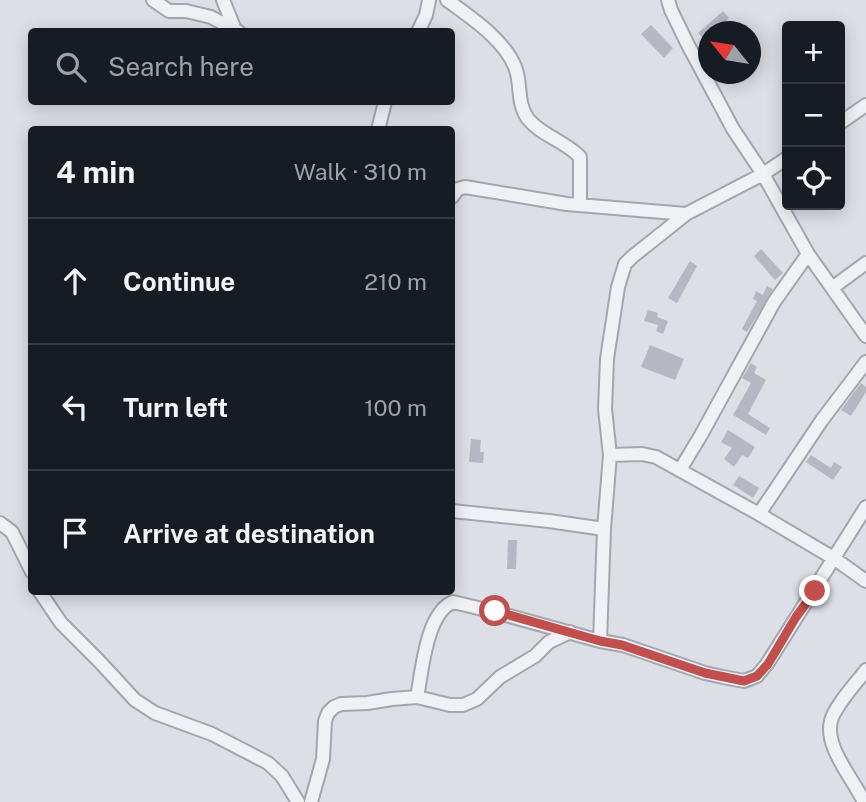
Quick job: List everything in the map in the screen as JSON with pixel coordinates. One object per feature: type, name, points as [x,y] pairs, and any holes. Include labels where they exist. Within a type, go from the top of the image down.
[{"type":"street","points":[[153,0],[169,11],[211,17],[231,28]]},
{"type":"street","points":[[223,0],[236,28]]},
{"type":"street","points":[[420,28],[429,0]]},
{"type":"street","points":[[447,0],[482,25],[507,54],[516,68],[523,110],[529,120],[537,128],[574,150],[580,157],[580,205]]},
{"type":"street","points":[[668,0],[733,129],[763,174],[808,254],[866,336]]},
{"type":"street","points":[[379,126],[384,105]]},
{"type":"street","points":[[845,120],[866,105]]},
{"type":"street","points":[[600,641],[610,455],[605,389],[607,359],[621,273],[632,257],[686,214],[782,161]]},
{"type":"street","points":[[455,192],[465,187],[580,205],[686,214]]},
{"type":"street","points":[[680,470],[774,302],[808,254]]},
{"type":"street","points":[[832,288],[866,263]]},
{"type":"street","points":[[759,514],[822,420],[866,362]]},
{"type":"street","points":[[610,455],[642,454],[664,461],[835,559],[866,581]]},
{"type":"street","points":[[417,697],[432,628],[446,605],[453,602],[622,645],[705,673],[744,681],[757,676],[768,664],[866,508]]},
{"type":"street","points":[[455,511],[604,529]]},
{"type":"street","points":[[0,523],[12,532],[28,564]]},
{"type":"street","points":[[42,595],[61,624],[135,700],[155,713],[212,734],[268,763],[282,776],[298,802]]},
{"type":"street","points":[[310,802],[323,759],[325,722],[334,707],[341,704],[367,704],[417,697],[450,705],[463,705],[477,699],[500,677],[535,656],[549,642],[570,632]]},
{"type":"street","points":[[864,802],[836,753],[831,736],[831,721],[866,670]]},
{"type":"building","points":[[723,11],[729,18],[726,21],[712,21]]},
{"type":"building","points":[[651,25],[673,48],[664,58],[641,34]]},
{"type":"building","points":[[761,249],[783,273],[775,280],[754,256]]},
{"type":"building","points":[[690,261],[697,266],[677,303],[668,298]]},
{"type":"building","points":[[767,286],[773,289],[747,332],[742,329],[757,301],[753,299],[756,291],[763,295]]},
{"type":"building","points":[[648,310],[658,313],[657,317],[668,321],[663,334],[656,331],[658,325],[644,321]]},
{"type":"building","points":[[650,345],[684,359],[675,380],[641,367]]},
{"type":"building","points":[[751,363],[757,367],[754,373],[766,380],[748,414],[770,428],[766,435],[733,415],[751,383],[742,378]]},
{"type":"building","points":[[861,383],[866,387],[866,392],[851,416],[841,410]]},
{"type":"building","points":[[728,430],[755,447],[748,458],[742,455],[734,467],[724,459],[732,448],[721,442]]},
{"type":"building","points":[[471,439],[481,440],[483,463],[469,462]]},
{"type":"building","points":[[811,455],[831,468],[834,462],[842,467],[833,480],[806,462]]},
{"type":"building","points":[[739,476],[759,488],[753,498],[733,485]]},
{"type":"building","points":[[508,540],[517,540],[516,569],[507,569]]},
{"type":"route","points":[[495,611],[622,645],[705,673],[744,681],[757,676],[768,664],[815,591]]}]
